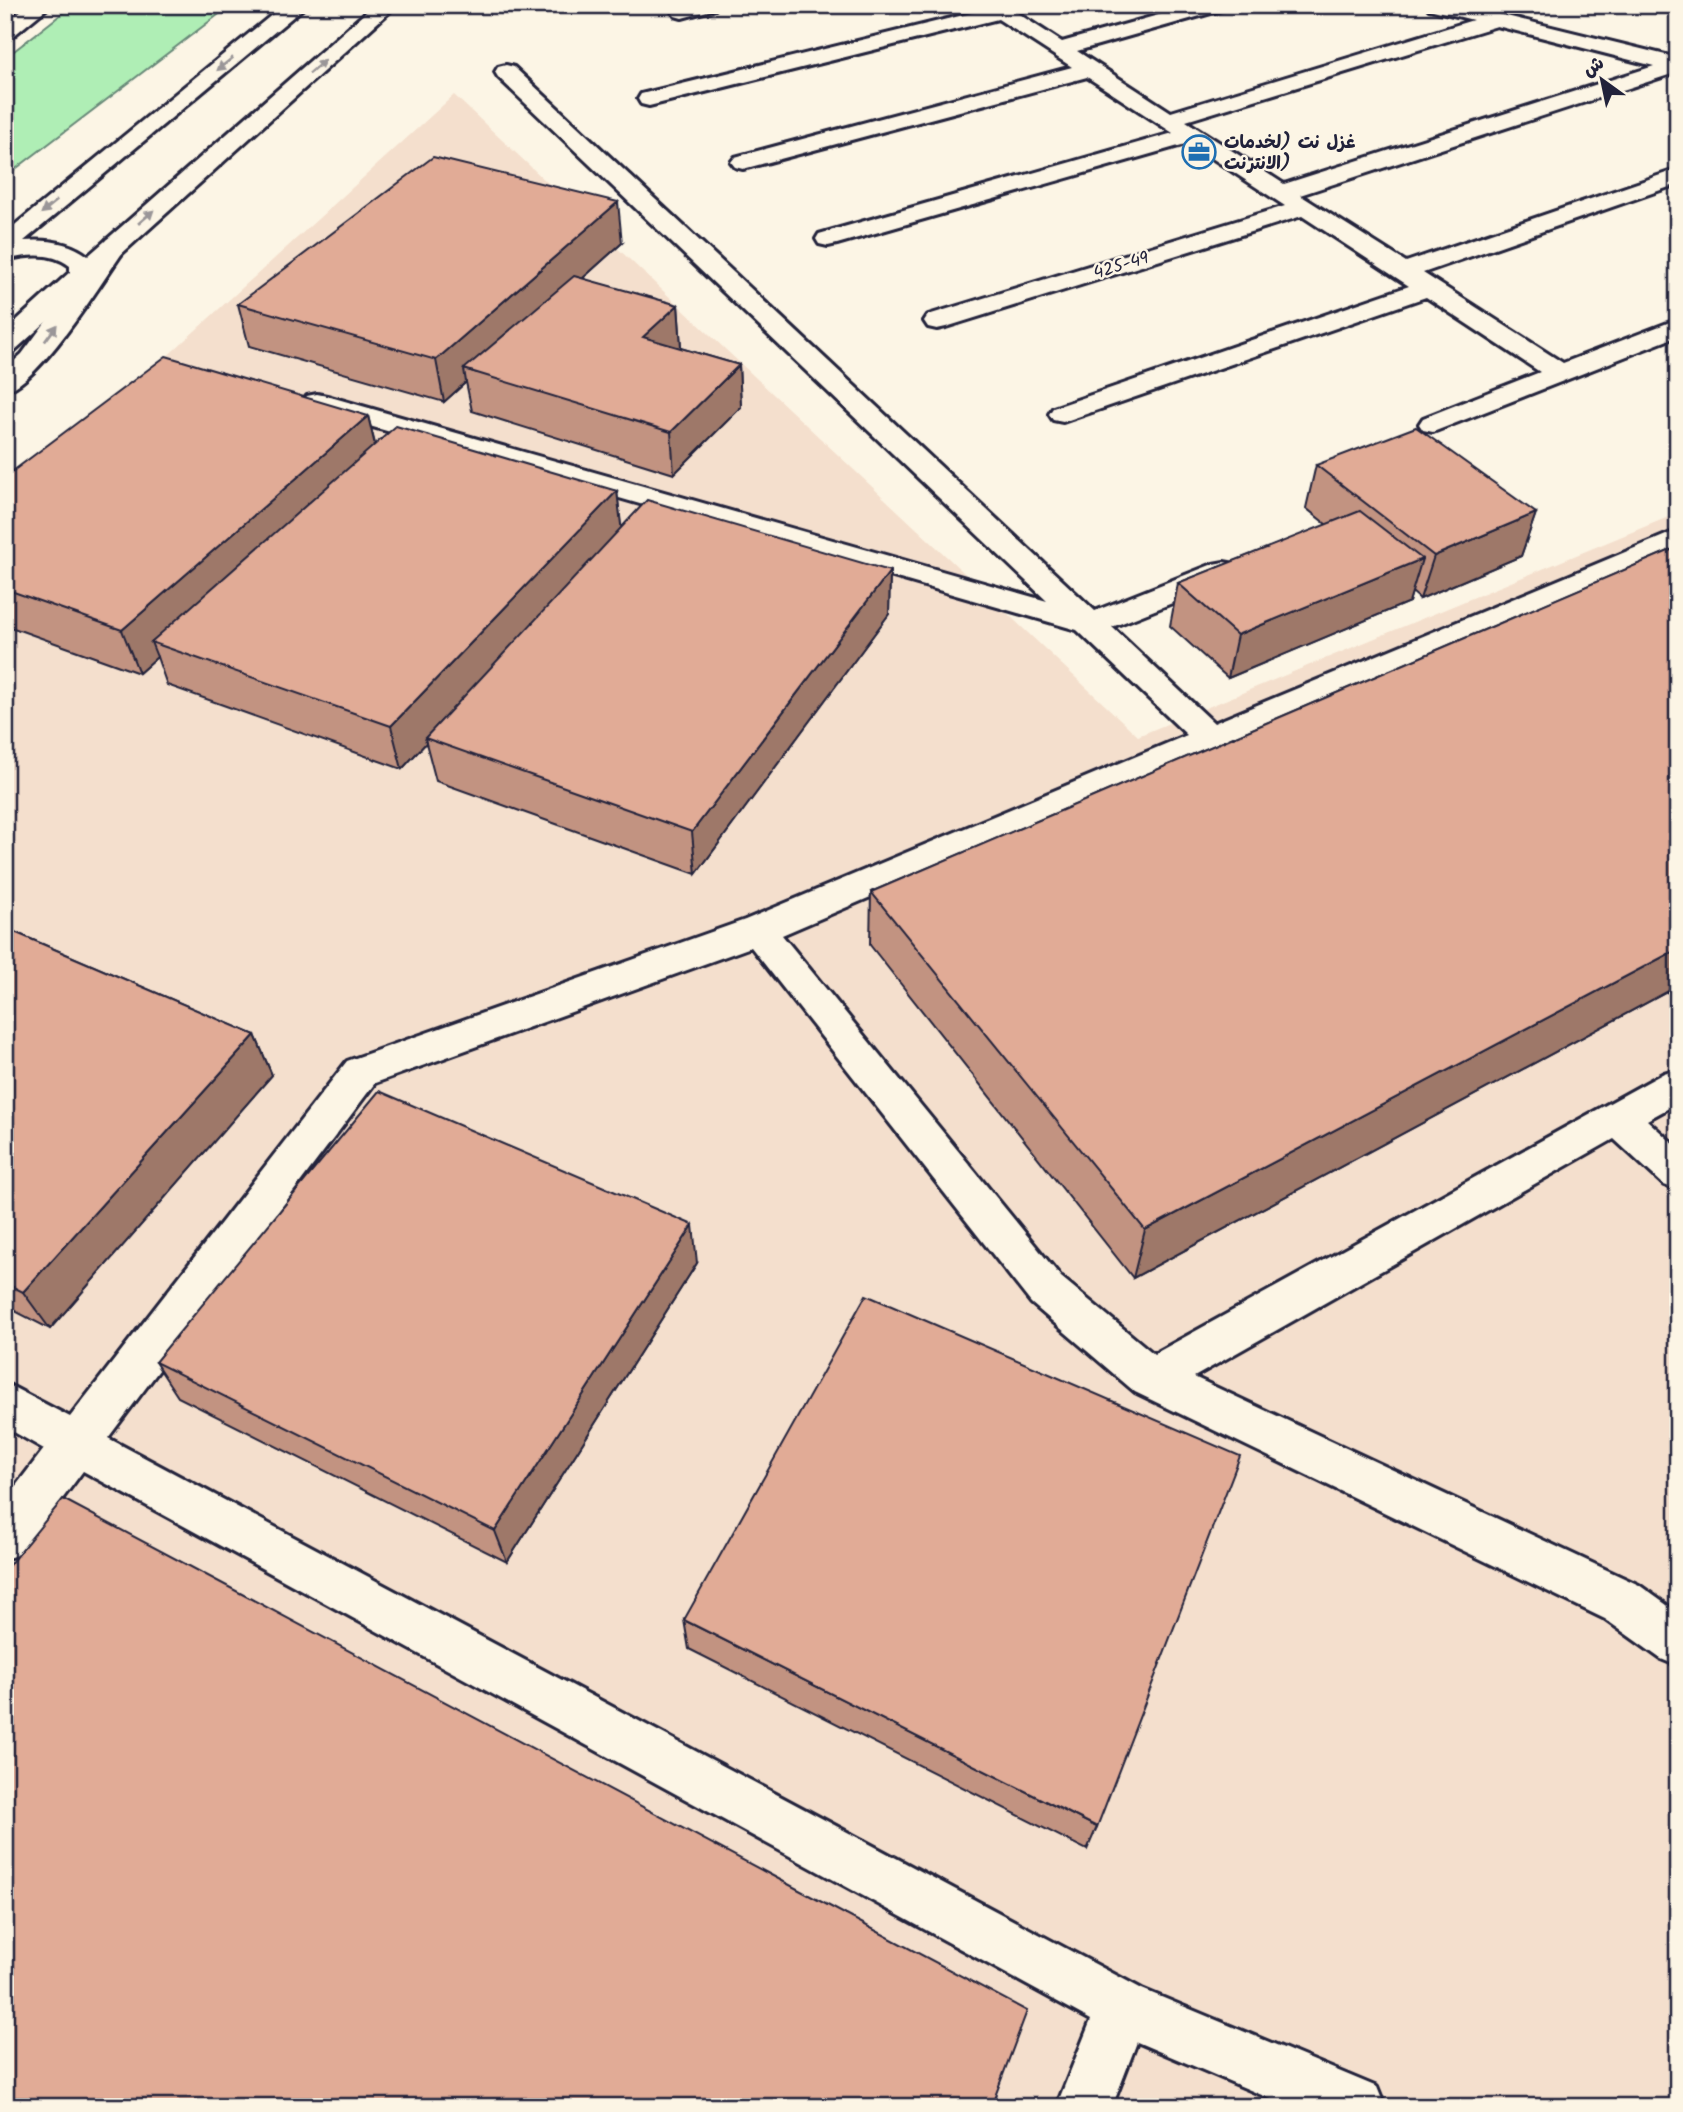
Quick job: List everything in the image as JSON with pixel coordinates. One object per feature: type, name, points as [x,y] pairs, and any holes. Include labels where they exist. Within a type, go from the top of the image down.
[{"type":"main road","points":[[5,33],[41,5]]},
{"type":"main road","points":[[5,247],[26,226],[297,5]]},
{"type":"main road","points":[[5,345],[387,5]]},
{"type":"main road","points":[[682,12],[708,5]]},
{"type":"main road","points":[[1060,50],[1218,5]]},
{"type":"main road","points":[[1436,5],[1678,65]]},
{"type":"main road","points":[[649,99],[996,9],[1560,373]]},
{"type":"main road","points":[[1167,120],[1496,20]]},
{"type":"main road","points":[[1281,192],[1678,65]]},
{"type":"main road","points":[[744,162],[1090,69]]},
{"type":"main road","points":[[506,72],[1209,737]]},
{"type":"main road","points":[[828,239],[1191,135]]},
{"type":"main road","points":[[1402,272],[1678,176]]},
{"type":"main road","name":"425-49","points":[[937,321],[1304,208]]},
{"type":"main road","points":[[5,383],[31,360],[116,244]]},
{"type":"main road","points":[[5,253],[39,248],[58,249],[74,254],[82,263],[83,273]]},
{"type":"main road","points":[[1063,414],[1428,288]]},
{"type":"main road","points":[[1433,424],[1678,327]]},
{"type":"main road","points":[[285,393],[1092,624],[1254,558]]},
{"type":"main road","points":[[5,1537],[361,1072],[758,930],[1678,539]]},
{"type":"main road","points":[[758,930],[1046,1290],[1151,1378],[1622,1602],[1678,1642]]},
{"type":"main road","points":[[1151,1378],[1678,1084]]},
{"type":"main road","points":[[1618,1118],[1678,1172]]},
{"type":"main road","points":[[5,1403],[78,1445],[1123,2008],[1357,2107]]},
{"type":"main road","points":[[1084,2107],[1123,2008]]},
{"type":"shaded area","points":[[454,95],[1138,736],[1678,513],[1678,2107],[5,2107],[5,504]]},
{"type":"green space","points":[[73,5],[231,5],[5,177],[5,58]]},
{"type":"building","points":[[433,157],[618,202],[436,360],[238,304]]},
{"type":"building","points":[[574,276],[678,305],[643,337],[739,365],[671,432],[464,369]]},
{"type":"building","points":[[166,356],[368,416],[122,630],[5,589],[5,477]]},
{"type":"building","points":[[396,426],[617,491],[391,726],[151,642]]},
{"type":"building","points":[[1416,427],[1536,513],[1434,556],[1316,465]]},
{"type":"building","points":[[647,500],[890,571],[692,832],[425,738]]},
{"type":"building","points":[[1360,511],[1422,559],[1237,635],[1178,583]]},
{"type":"building","points":[[1678,547],[1678,949],[1145,1230],[871,892]]},
{"type":"building","points":[[5,928],[255,1035],[23,1292],[5,1283]]},
{"type":"building","points":[[379,1091],[693,1225],[495,1531],[155,1362]]},
{"type":"building","points":[[866,1295],[1240,1456],[1097,1827],[684,1620]]},
{"type":"building","points":[[63,1499],[1027,2011],[991,2107],[5,2107],[5,1570]]},
{"type":"place","name":"غزل نت (لخدمات الانترنت)","points":[[1199,152]]}]
